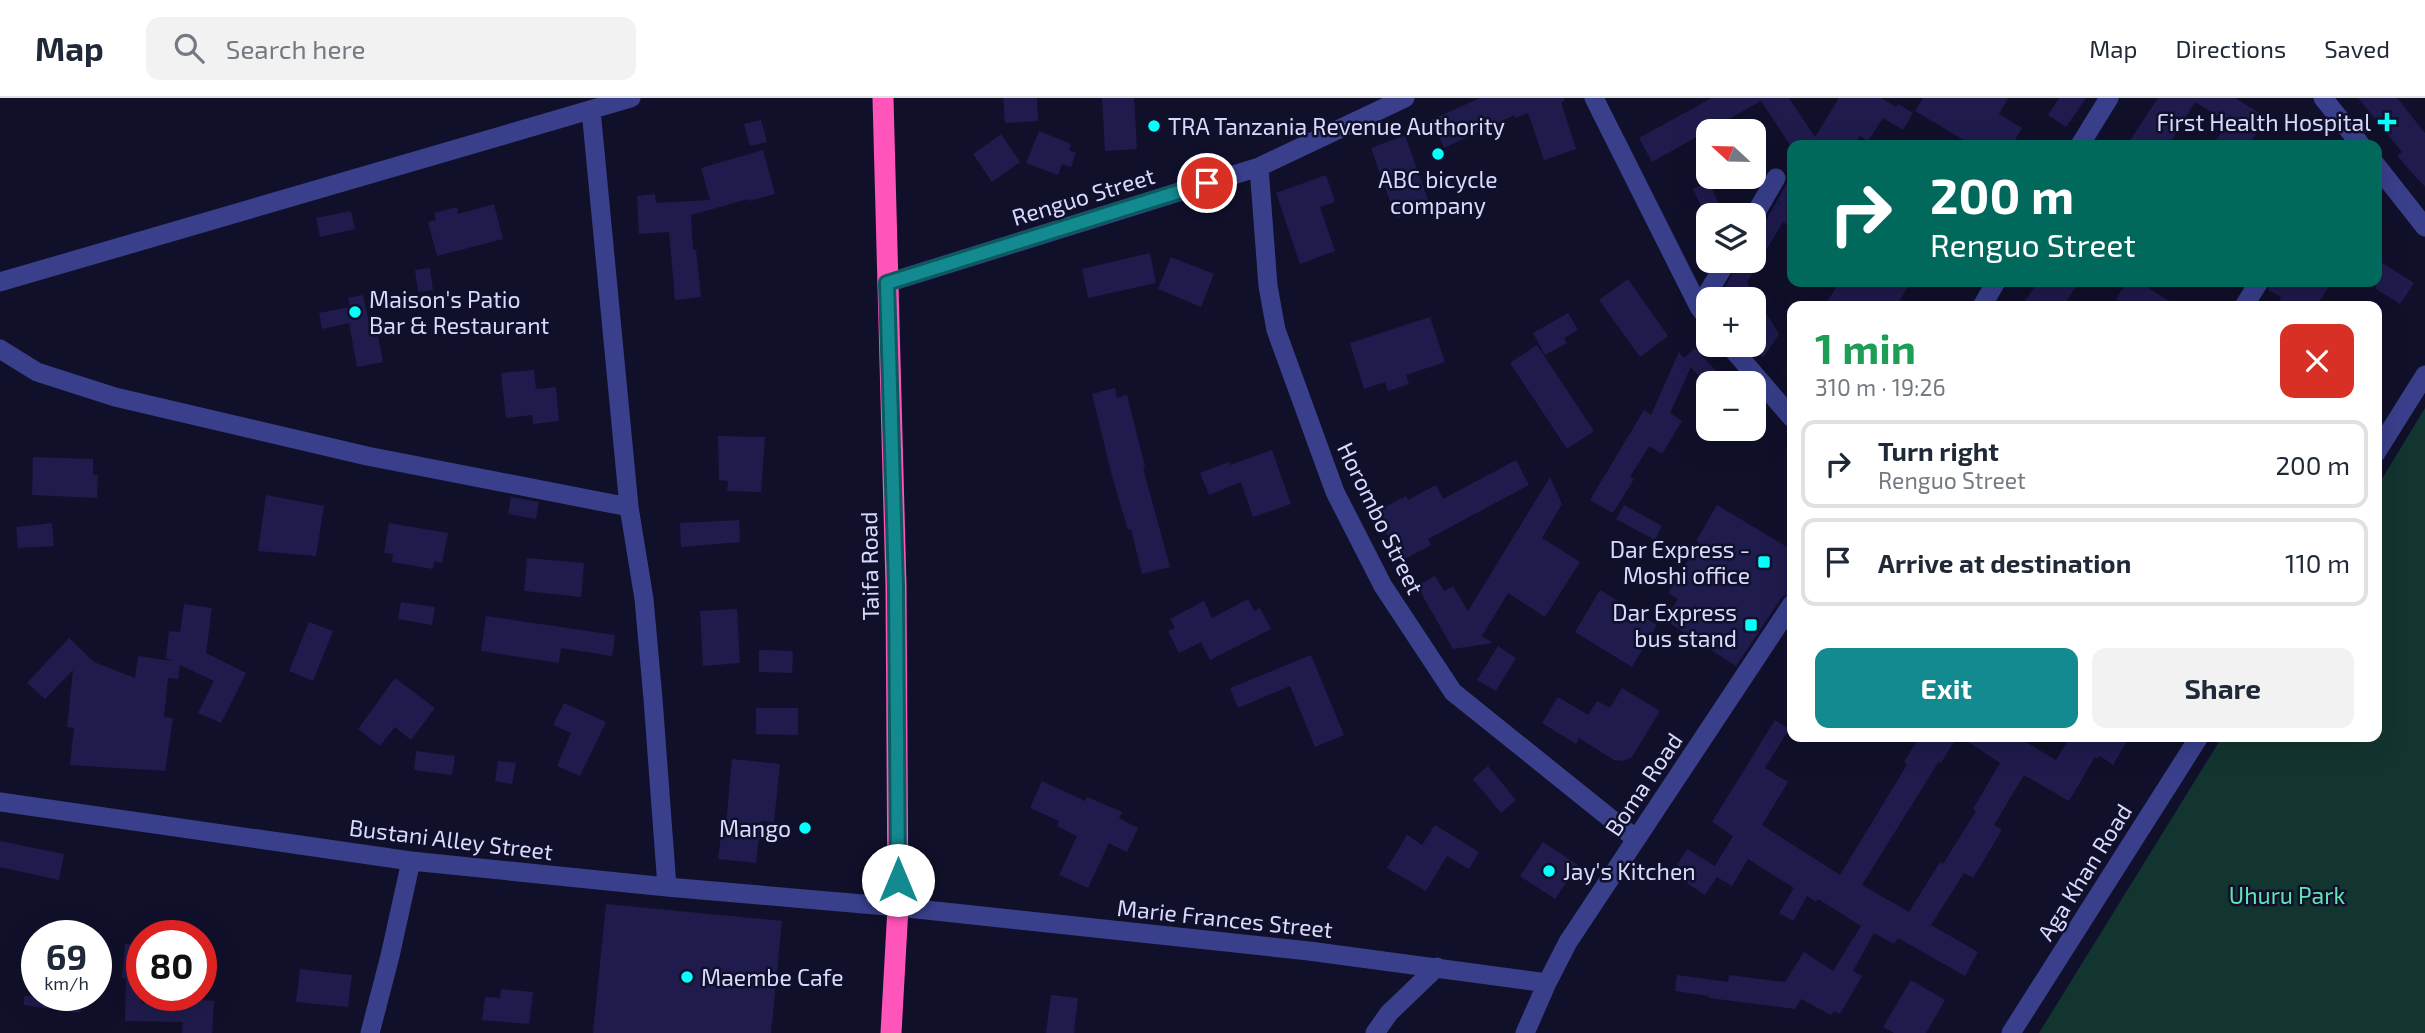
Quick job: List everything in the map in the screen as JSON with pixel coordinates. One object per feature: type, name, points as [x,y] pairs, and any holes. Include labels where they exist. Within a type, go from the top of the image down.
[{"type":"highway","name":"Taifa Road","points":[[883,98],[896,586],[898,907],[891,1033]]},
{"type":"street","points":[[0,282],[631,98]]},
{"type":"street","name":"Renguo Street","points":[[887,283],[1259,167],[1405,98]]},
{"type":"street","points":[[1594,98],[1696,299]]},
{"type":"street","points":[[2083,140],[2109,98]]},
{"type":"street","points":[[2323,98],[2352,140]]},
{"type":"street","points":[[591,110],[629,507],[644,599],[667,887]]},
{"type":"street","name":"Horombo Street","points":[[1259,167],[1268,286],[1276,330],[1335,492],[1383,586],[1453,692],[1636,839]]},
{"type":"street","points":[[2382,173],[2425,227]]},
{"type":"street","points":[[1762,203],[1776,178]]},
{"type":"street","points":[[0,349],[37,372],[115,397],[367,456],[629,507]]},
{"type":"street","points":[[1739,357],[1787,412]]},
{"type":"street","points":[[2382,443],[2425,375]]},
{"type":"street","name":"Boma Road","points":[[1525,1033],[1568,942],[1787,612]]},
{"type":"street","name":"Aga Khan Road","points":[[2011,1033],[2196,742]]},
{"type":"street","name":"Bustani Alley Street","points":[[0,802],[411,861],[898,907]]},
{"type":"street","points":[[370,1033],[411,861]]},
{"type":"street","name":"Marie Frances Street","points":[[898,907],[1437,967],[1547,983]]},
{"type":"street","points":[[1375,1033],[1389,1013],[1437,967]]},
{"type":"green space","name":"Uhuru Park","points":[[2425,408],[2425,1033],[2039,1033],[2219,742],[2382,742],[2382,479]]},
{"type":"building","points":[[1003,98],[1037,98],[1038,121],[1005,123]]},
{"type":"building","name":"TRA Tanzania Revenue Authority","points":[[1102,98],[1134,98],[1137,149],[1105,151]]},
{"type":"building","points":[[1480,98],[1564,98],[1565,101],[1561,102],[1576,149],[1544,160],[1528,113],[1515,118],[1515,115],[1444,148],[1431,120]]},
{"type":"building","points":[[1712,98],[1789,98],[1815,137],[1839,98],[1881,98],[1913,113],[1903,130],[1883,118],[1869,140],[1860,136],[1857,140],[1787,140],[1761,101],[1729,119],[1696,119],[1696,137],[1652,162],[1639,138]]},
{"type":"building","points":[[1923,98],[2008,98],[1999,114],[2022,128],[2015,140],[1964,140],[1915,111]]},
{"type":"building","points":[[2059,98],[2086,98],[2066,127],[2048,115]]},
{"type":"building","points":[[2158,98],[2235,98],[2267,118],[2252,140],[2216,140],[2228,122],[2195,102],[2172,140],[2130,140]]},
{"type":"building","points":[[2358,98],[2397,98],[2425,133],[2425,187],[2397,156],[2402,152]]},
{"type":"building","points":[[761,120],[767,142],[750,146],[744,124]]},
{"type":"building","points":[[1039,131],[1071,144],[1069,150],[1076,153],[1071,167],[1062,164],[1058,175],[1026,163]]},
{"type":"building","points":[[1001,134],[1020,162],[992,182],[973,154]]},
{"type":"building","points":[[1405,135],[1430,206],[1396,218],[1371,148]]},
{"type":"building","points":[[763,150],[775,194],[691,215],[693,250],[696,250],[701,297],[675,300],[669,232],[639,234],[637,196],[655,194],[656,203],[710,200],[701,168]]},
{"type":"building","points":[[1326,175],[1335,202],[1320,207],[1335,251],[1300,264],[1276,193]]},
{"type":"building","points":[[1787,183],[1787,224],[1783,222],[1766,250],[1766,220]]},
{"type":"building","points":[[1693,189],[1712,189],[1720,203],[1699,203]]},
{"type":"building","points":[[494,204],[503,239],[437,256],[428,222],[436,220],[434,213],[457,207],[458,214]]},
{"type":"building","points":[[351,211],[355,229],[320,237],[316,218]]},
{"type":"building","points":[[1150,253],[1156,283],[1088,298],[1082,269]]},
{"type":"building","points":[[1171,257],[1214,274],[1201,307],[1158,289]]},
{"type":"building","points":[[2382,263],[2414,283],[2400,304],[2376,289],[2382,287]]},
{"type":"building","points":[[430,268],[433,290],[418,292],[415,270]]},
{"type":"building","points":[[1733,273],[1752,273],[1747,282],[1750,287],[1725,287]]},
{"type":"building","points":[[1628,279],[1668,336],[1640,357],[1599,300]]},
{"type":"building","points":[[1837,287],[1908,287],[1899,301],[1828,300]]},
{"type":"building","points":[[2034,287],[2076,287],[2066,301],[2025,301]]},
{"type":"building","points":[[2124,287],[2147,287],[2169,301],[2119,301],[2116,299]]},
{"type":"building","points":[[2269,287],[2329,287],[2319,301],[2280,301],[2281,297],[2268,290]]},
{"type":"building","points":[[363,295],[372,337],[378,336],[383,362],[357,367],[349,323],[322,329],[319,313],[350,307],[348,298]]},
{"type":"building","points":[[1568,313],[1578,330],[1564,338],[1567,343],[1545,355],[1533,333]]},
{"type":"building","points":[[1766,313],[1779,334],[1766,354]]},
{"type":"building","points":[[1430,317],[1445,362],[1406,375],[1409,384],[1388,391],[1385,382],[1364,389],[1350,343]]},
{"type":"building","points":[[1537,345],[1594,431],[1567,449],[1510,363]]},
{"type":"building","points":[[1695,348],[1696,357],[1703,357],[1716,371],[1696,373],[1691,367],[1670,413],[1682,421],[1662,454],[1649,446],[1630,477],[1634,479],[1613,513],[1590,500],[1644,410],[1651,415],[1679,352],[1684,358]]},
{"type":"building","points":[[534,370],[536,389],[556,387],[559,421],[533,424],[532,415],[506,418],[501,373]]},
{"type":"building","points":[[1115,388],[1117,398],[1127,395],[1145,467],[1143,468],[1170,567],[1142,574],[1131,529],[1128,530],[1112,476],[1092,394]]},
{"type":"building","points":[[718,436],[765,437],[761,492],[727,491],[728,481],[719,480]]},
{"type":"building","points":[[1272,450],[1291,504],[1253,517],[1241,482],[1209,495],[1200,473]]},
{"type":"building","points":[[33,457],[93,459],[93,475],[98,475],[97,498],[32,495]]},
{"type":"building","points":[[1516,460],[1529,485],[1428,539],[1431,545],[1401,561],[1375,512],[1406,496],[1408,500],[1436,485],[1443,499]]},
{"type":"building","points":[[1550,477],[1562,504],[1542,538],[1580,562],[1545,617],[1508,593],[1482,636],[1493,643],[1453,649],[1417,586],[1435,576],[1444,591],[1453,586],[1468,611]]},
{"type":"building","points":[[266,495],[324,506],[316,556],[258,551]]},
{"type":"building","points":[[511,497],[539,502],[536,519],[508,514]]},
{"type":"building","points":[[1624,505],[1662,526],[1655,540],[1616,519]]},
{"type":"building","points":[[1717,505],[1787,547],[1787,594],[1782,597],[1736,666],[1665,620],[1678,599],[1668,593],[1699,542],[1696,541]]},
{"type":"building","points":[[739,520],[740,542],[681,547],[680,523]]},
{"type":"building","points":[[52,523],[54,546],[18,548],[16,527]]},
{"type":"building","points":[[389,523],[448,533],[442,563],[434,561],[433,569],[392,562],[393,554],[384,553]]},
{"type":"building","points":[[527,558],[584,563],[581,597],[524,591]]},
{"type":"building","points":[[1600,590],[1657,625],[1632,667],[1575,632]]},
{"type":"building","points":[[1248,599],[1254,611],[1260,608],[1271,629],[1210,660],[1201,642],[1179,653],[1168,631],[1175,628],[1170,619],[1204,601],[1212,618]]},
{"type":"building","points":[[401,602],[435,607],[432,625],[398,619]]},
{"type":"building","points":[[184,604],[212,608],[206,653],[246,673],[221,723],[198,713],[214,681],[180,665],[178,679],[168,678],[164,717],[173,718],[165,771],[70,765],[74,728],[67,727],[73,670],[45,699],[27,683],[69,638],[94,662],[135,678],[138,656],[172,661],[166,658],[169,631],[180,632]]},
{"type":"building","points":[[737,609],[740,663],[703,666],[700,611]]},
{"type":"building","points":[[486,616],[615,635],[612,656],[561,648],[559,663],[481,651]]},
{"type":"building","points":[[309,622],[333,631],[313,681],[289,671]]},
{"type":"building","points":[[1498,646],[1516,658],[1496,691],[1477,680]]},
{"type":"building","points":[[759,650],[793,651],[792,673],[759,672]]},
{"type":"building","points":[[1311,655],[1344,735],[1315,747],[1290,686],[1238,708],[1230,688]]},
{"type":"building","points":[[395,678],[435,708],[411,740],[395,727],[380,746],[358,729]]},
{"type":"building","points":[[1622,688],[1660,711],[1632,757],[1624,761],[1614,760],[1579,738],[1576,744],[1542,723],[1558,697],[1588,715],[1597,701],[1610,708]]},
{"type":"building","points":[[564,703],[606,722],[580,776],[557,766],[571,733],[553,725]]},
{"type":"building","points":[[756,708],[798,708],[798,735],[756,734]]},
{"type":"building","points":[[1775,720],[1787,728],[1787,732],[1765,768],[1788,782],[1762,825],[1840,875],[1907,764],[1904,762],[1916,742],[1954,742],[1941,763],[1939,761],[1862,885],[1909,912],[1976,811],[1973,809],[2000,763],[1968,742],[2025,742],[2056,760],[2067,742],[2126,743],[2113,765],[2100,756],[2098,759],[2095,757],[2069,801],[2024,775],[1994,825],[2002,830],[1973,878],[1964,873],[1931,925],[1978,952],[1965,976],[1898,938],[1894,944],[1874,933],[1853,971],[1862,976],[1840,1014],[1834,1011],[1831,1015],[1801,999],[1795,1009],[1675,991],[1677,975],[1728,982],[1729,975],[1785,982],[1804,952],[1833,971],[1861,926],[1818,899],[1816,902],[1807,896],[1793,921],[1779,913],[1794,888],[1748,859],[1732,886],[1717,877],[1705,895],[1672,873],[1687,849],[1715,866],[1733,836],[1712,822]]},
{"type":"building","points":[[416,751],[455,756],[452,775],[414,770]]},
{"type":"building","points":[[732,759],[780,764],[774,822],[761,821],[756,863],[718,859],[721,836],[725,836]]},
{"type":"building","points":[[498,761],[516,763],[512,784],[495,781]]},
{"type":"building","points":[[1488,766],[1516,800],[1501,813],[1473,779]]},
{"type":"building","points":[[1042,781],[1085,801],[1087,797],[1122,812],[1119,818],[1138,828],[1127,852],[1109,843],[1088,888],[1059,875],[1077,836],[1057,826],[1059,821],[1030,808]]},
{"type":"building","points":[[1435,825],[1479,852],[1469,869],[1447,856],[1426,891],[1387,868],[1407,835],[1422,845]]},
{"type":"building","points":[[0,841],[64,854],[59,880],[0,867]]},
{"type":"building","name":"Jay's Kitchen","points":[[1543,842],[1578,865],[1555,899],[1520,876]]},
{"type":"building","name":"Maembe Cafe","points":[[606,904],[782,921],[771,1033],[593,1033]]},
{"type":"building","points":[[125,944],[126,944],[126,978],[122,978]]},
{"type":"building","points":[[300,969],[352,975],[348,1007],[296,1002]]},
{"type":"building","points":[[126,978],[126,1011],[213,1011],[212,1033],[182,1033],[183,1022],[125,1021]]},
{"type":"building","points":[[1911,980],[1945,1000],[1926,1033],[1894,1033],[1883,1027]]},
{"type":"building","points":[[501,989],[533,992],[529,1024],[482,1020],[485,997],[500,998]]},
{"type":"building","points":[[1051,995],[1078,998],[1074,1033],[1046,1033]]},
{"type":"place","name":"First Health Hospital","points":[[2387,122]]},
{"type":"place","name":"TRA Tanzania Revenue Authority","points":[[1154,126]]},
{"type":"place","name":"ABC bicycle company","points":[[1438,154]]},
{"type":"place","name":"Maison's Patio Bar & Restaurant","points":[[355,312]]},
{"type":"place","name":"Dar Express - Moshi office","points":[[1764,562]]},
{"type":"place","name":"Dar Express bus stand","points":[[1751,625]]},
{"type":"place","name":"Mango","points":[[805,828]]},
{"type":"place","name":"Jay's Kitchen","points":[[1549,871]]},
{"type":"place","name":"Maembe Cafe","points":[[687,977]]},
{"type":"route","points":[[898,880],[896,586],[887,283],[1207,183]]}]
